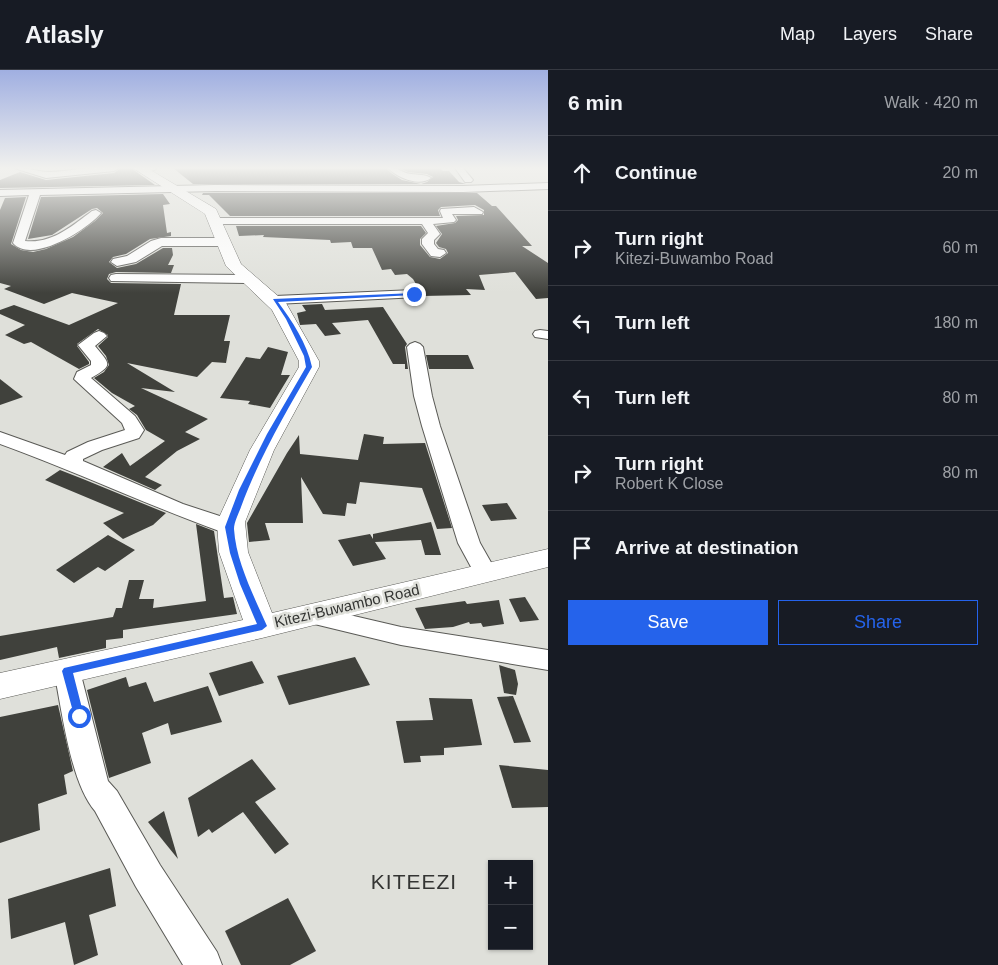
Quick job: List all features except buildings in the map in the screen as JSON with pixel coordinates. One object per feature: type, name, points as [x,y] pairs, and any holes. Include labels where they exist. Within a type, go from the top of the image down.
[{"type":"street","points":[[28,210],[25,227],[19,237],[19,243],[38,246],[51,243],[96,213]]},
{"type":"street","points":[[209,210],[216,221],[234,266],[246,279],[275,300],[288,319],[307,356],[309,367],[243,490],[230,527],[244,584],[262,626]]},
{"type":"street","points":[[216,221],[425,221],[450,220],[445,211],[447,210],[478,212]]},
{"type":"street","points":[[425,221],[434,234],[428,239],[428,244],[435,253],[440,254]]},
{"type":"street","points":[[116,262],[136,257],[152,244],[162,242],[223,242]]},
{"type":"street","points":[[116,278],[246,279]]},
{"type":"street","points":[[275,300],[414,294]]},
{"type":"street","points":[[73,464],[74,456],[95,446],[132,434],[135,430],[129,420],[82,379],[83,375],[99,367],[99,361],[86,345],[99,336]]},
{"type":"street","points":[[415,347],[423,396],[431,426],[469,543],[485,574]]},
{"type":"street","points":[[0,438],[73,464],[176,508],[230,527]]},
{"type":"street","name":"Kitezi-Buwambo Road","points":[[0,686],[311,615],[548,558]]},
{"type":"street","points":[[311,615],[401,636],[548,660]]},
{"type":"street","points":[[67,671],[93,782],[98,792],[106,801],[148,876],[204,965]]},
{"type":"district","name":"KITEEZI","points":[[414,882]]},
{"type":"route","points":[[79,716],[67,671],[262,626],[244,584],[230,534],[231,521],[243,490],[271,434],[309,367],[307,356],[288,319],[275,300],[414,294]]}]
